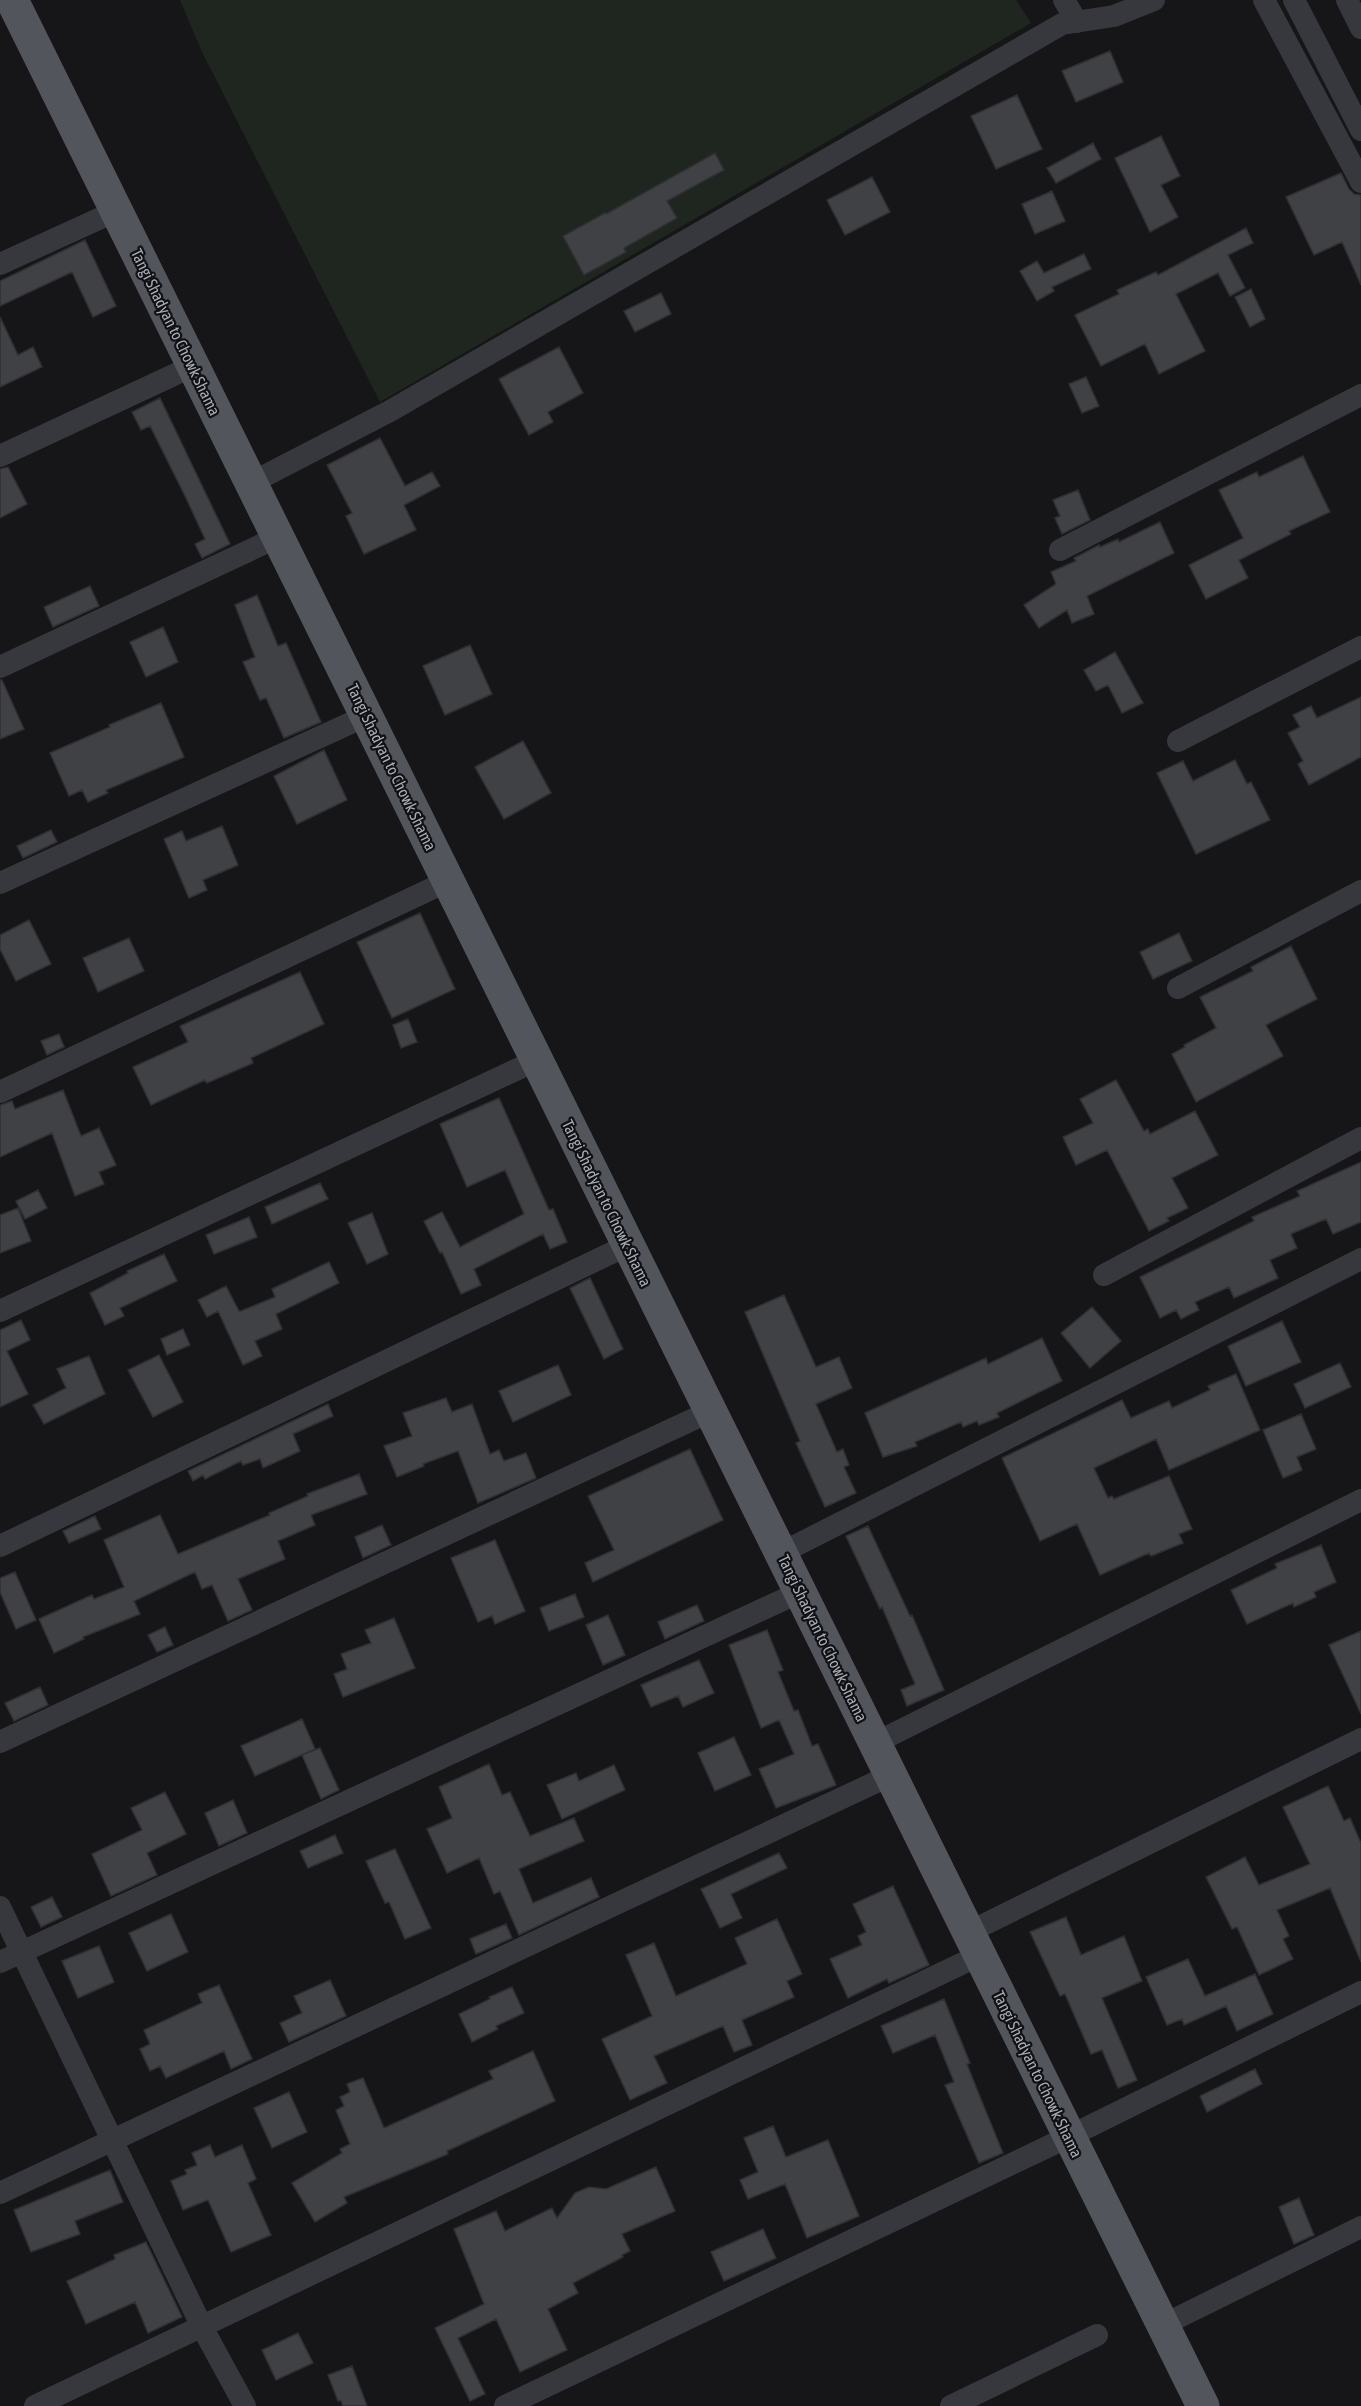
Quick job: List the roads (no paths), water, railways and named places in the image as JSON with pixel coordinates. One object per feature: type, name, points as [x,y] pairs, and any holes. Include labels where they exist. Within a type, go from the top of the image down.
[{"type":"main road","name":"Tangi Shadyan to Chowk Shama","points":[[12,0],[1203,2406]]},
{"type":"street","points":[[1064,0],[1077,22]]},
{"type":"street","points":[[251,483],[390,411],[1062,24],[1114,16],[1154,0]]},
{"type":"street","points":[[1264,0],[1361,182]]},
{"type":"street","points":[[1294,0],[1361,130]]},
{"type":"street","points":[[1347,0],[1361,28]]},
{"type":"street","points":[[0,264],[116,211]]},
{"type":"street","points":[[0,456],[193,366]]},
{"type":"street","points":[[1060,550],[1361,395]]},
{"type":"street","points":[[0,667],[278,537]]},
{"type":"street","points":[[1178,741],[1361,647]]},
{"type":"street","points":[[0,883],[366,716]]},
{"type":"street","points":[[0,1092],[448,881]]},
{"type":"street","points":[[1178,988],[1361,891]]},
{"type":"street","points":[[0,1311],[537,1060]]},
{"type":"street","points":[[1104,1275],[1361,1138]]},
{"type":"street","points":[[0,1546],[628,1245]]},
{"type":"street","points":[[781,1553],[1361,1259]]},
{"type":"street","points":[[0,1742],[711,1411]]},
{"type":"street","points":[[875,1743],[1361,1500]]},
{"type":"street","points":[[0,1962],[800,1592]]},
{"type":"street","points":[[35,2406],[202,2327],[974,1943],[1361,1739]]},
{"type":"street","points":[[0,2193],[891,1775]]},
{"type":"street","points":[[0,1907],[202,2327],[245,2406]]},
{"type":"street","points":[[505,2406],[1068,2137],[1361,1992]]},
{"type":"street","points":[[1163,2325],[1361,2228]]},
{"type":"street","points":[[951,2406],[1097,2334]]}]
